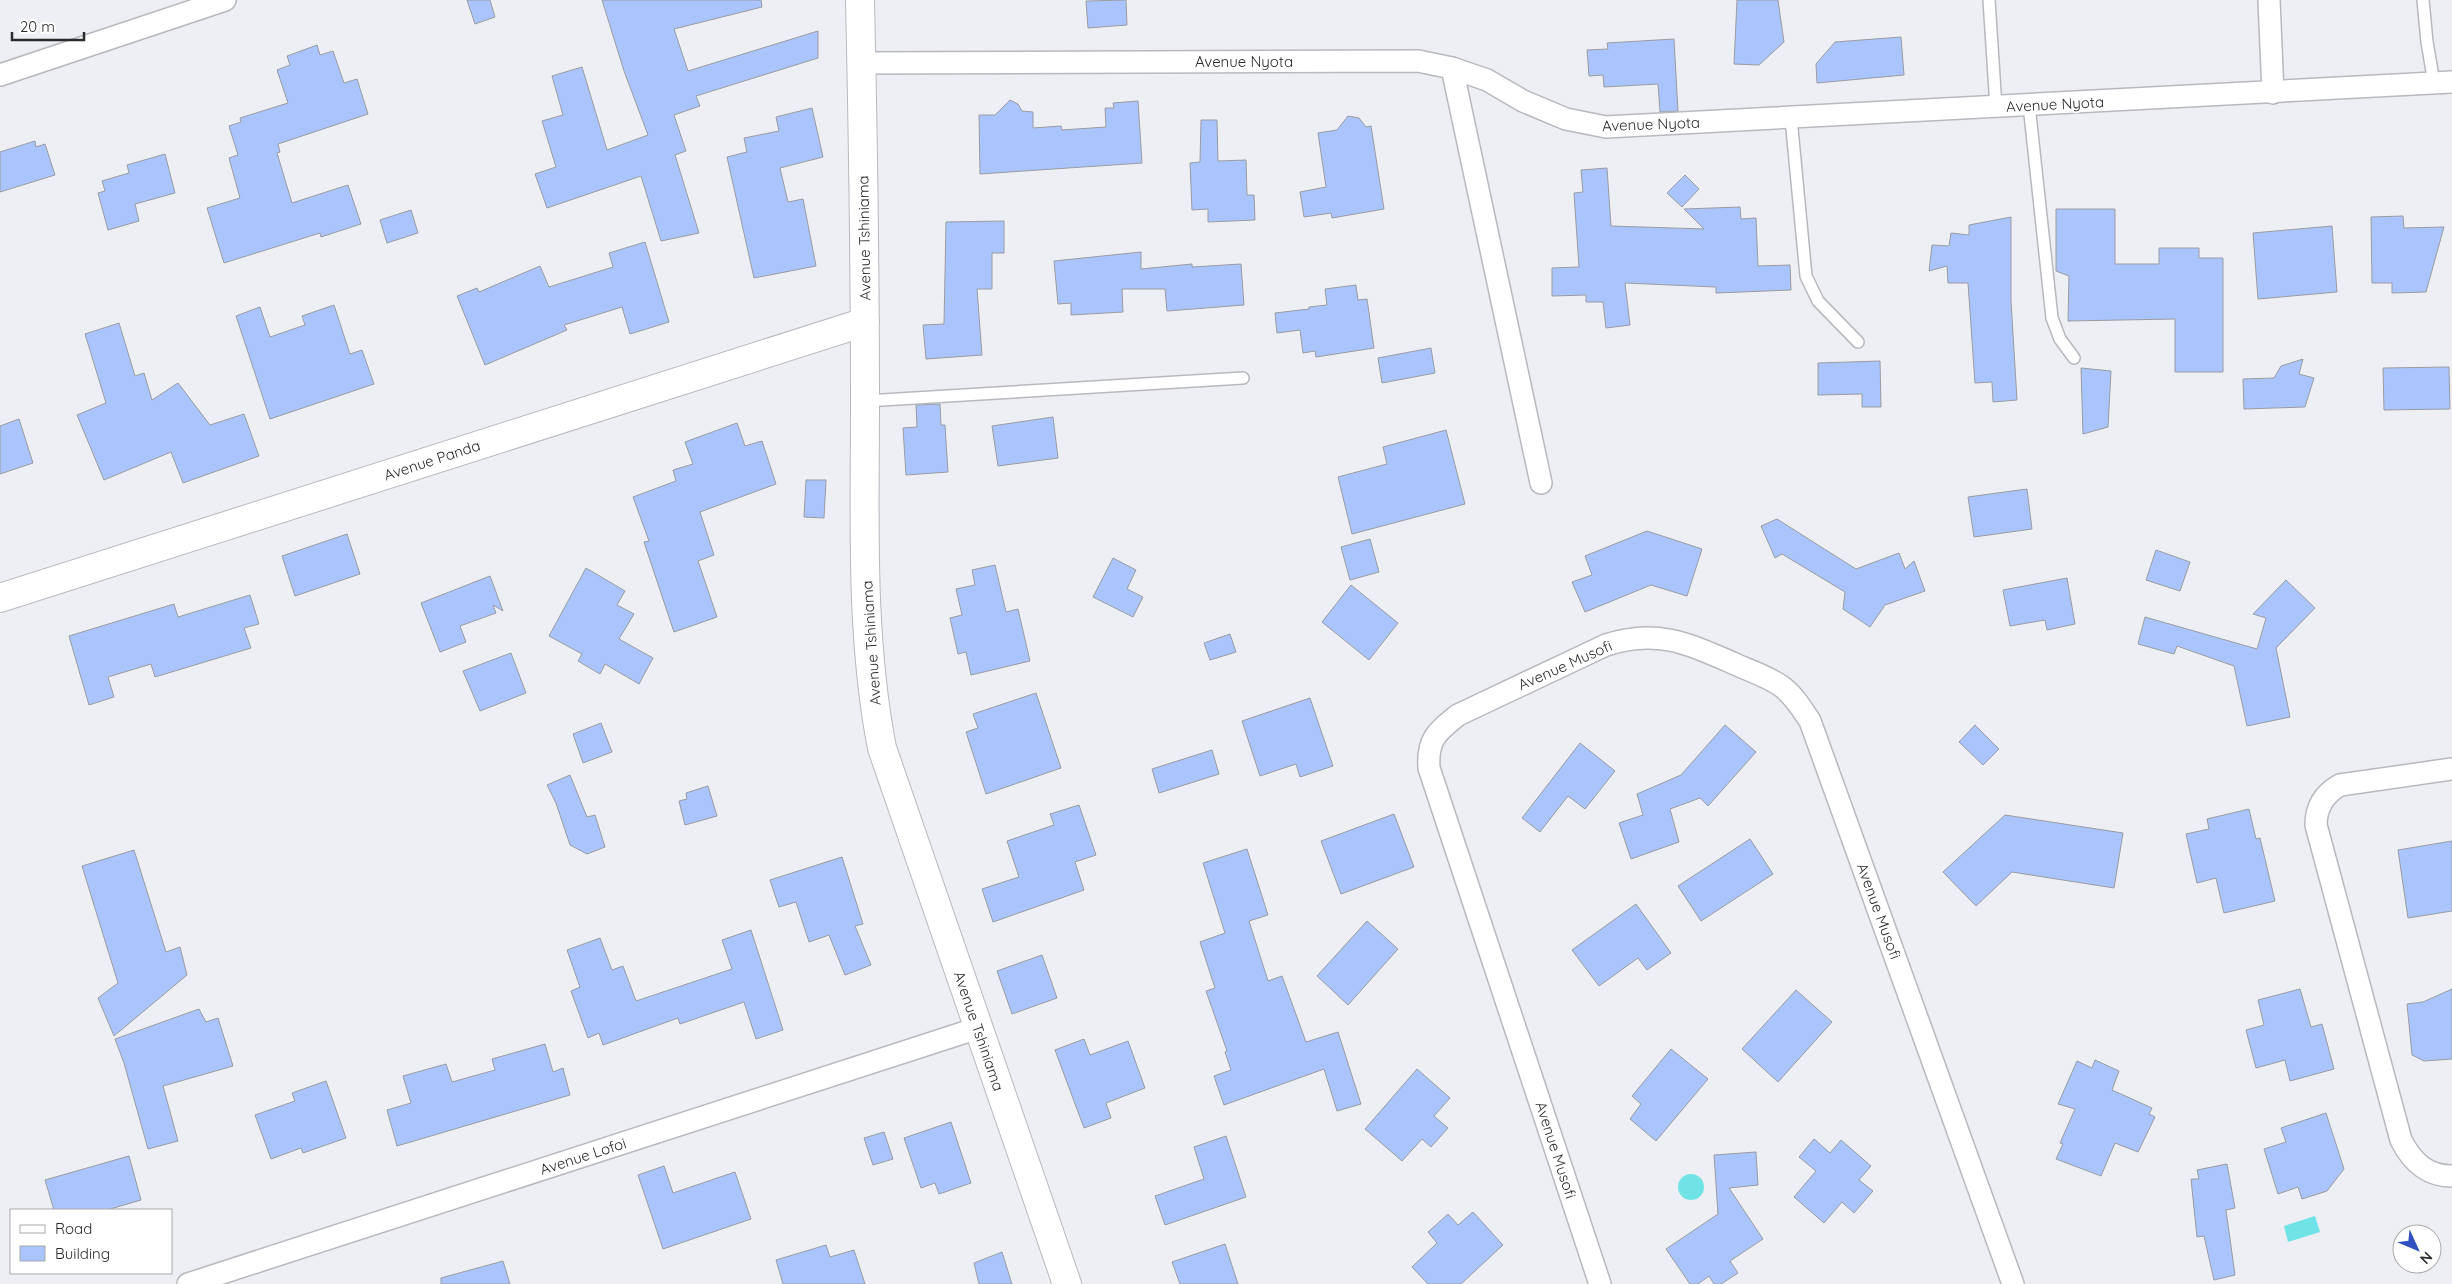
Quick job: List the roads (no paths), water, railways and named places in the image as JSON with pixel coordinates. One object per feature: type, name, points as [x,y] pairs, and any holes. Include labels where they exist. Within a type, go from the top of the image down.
[{"type":"street","points":[[0,75],[225,0]]},
{"type":"street","name":"Avenue Tshiniama","points":[[860,0],[865,322],[865,516],[868,654],[874,706],[882,748],[1067,1284]]},
{"type":"street","points":[[2269,0],[2273,93]]},
{"type":"street","name":"Avenue Nyota","points":[[862,63],[1418,61],[1452,68],[1487,80],[1523,101],[1566,120],[1606,127],[2273,93],[2443,82]]},
{"type":"street","points":[[1452,68],[1541,483]]},
{"type":"street","name":"Avenue Panda","points":[[0,598],[865,322]]},
{"type":"street","name":"Avenue Musofi","points":[[1600,1284],[1429,768],[1428,755],[1430,744],[1439,730],[1458,714],[1606,645],[1624,639],[1651,637],[1690,644],[1781,686],[1798,703],[1810,721],[2013,1284]]},
{"type":"street","points":[[2452,769],[2340,785],[2325,796],[2316,817],[2316,825],[2401,1140],[2415,1162],[2422,1168],[2434,1174],[2452,1176]]},
{"type":"street","name":"Avenue Lofoi","points":[[188,1284],[978,1028]]},
{"type":"lane","points":[[1989,0],[1996,107]]},
{"type":"lane","points":[[2423,0],[2427,42],[2443,82]]},
{"type":"lane","points":[[2029,105],[2052,318],[2060,339],[2074,358]]},
{"type":"lane","points":[[1791,118],[1806,276],[1818,300],[1858,342]]},
{"type":"lane","points":[[865,401],[1243,378]]},
{"type":"water","points":[[1691,1174],[1700,1178],[1704,1187],[1700,1196],[1691,1200],[1682,1196],[1678,1187],[1682,1178]]},
{"type":"water","points":[[2315,1216],[2320,1232],[2288,1242],[2284,1226]]}]
